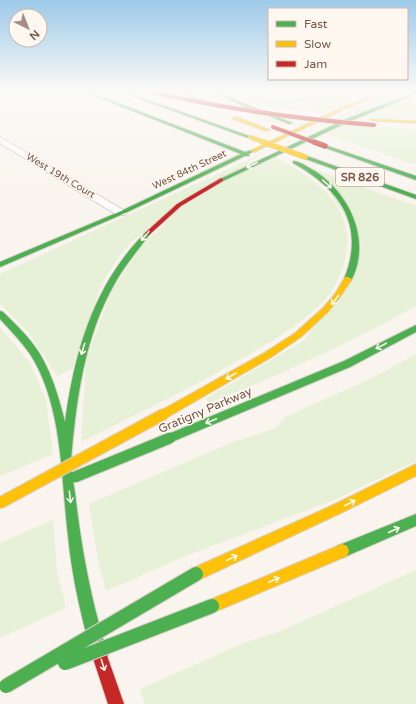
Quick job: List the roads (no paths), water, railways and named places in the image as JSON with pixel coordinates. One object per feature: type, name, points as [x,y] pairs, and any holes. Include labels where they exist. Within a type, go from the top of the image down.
[{"type":"main road","points":[[170,125],[247,155]]},
{"type":"main road","name":"SR 826","points":[[214,125],[416,197]]},
{"type":"main road","points":[[259,125],[270,129]]},
{"type":"main road","name":"SR 826","points":[[260,125],[322,148],[416,178]]},
{"type":"main road","points":[[289,125],[330,137]]},
{"type":"main road","name":"West 84th Street","points":[[0,265],[121,213],[247,155],[300,125]]},
{"type":"main road","points":[[66,458],[72,398],[82,348],[100,303],[122,263],[147,233],[178,206],[220,181],[336,125]]},
{"type":"main road","points":[[398,125],[416,127]]},
{"type":"main road","points":[[0,504],[164,414],[291,340],[324,314],[333,304],[347,282],[355,264],[357,240],[354,225],[348,210],[330,186],[318,176],[250,138]]},
{"type":"main road","points":[[322,148],[416,184]]},
{"type":"main road","points":[[366,150],[416,168]]},
{"type":"main road","points":[[0,314],[29,346],[44,372],[57,412],[66,458],[72,524],[84,594],[95,638],[116,704]]},
{"type":"main road","name":"Gratigny Parkway","points":[[0,504],[53,485],[170,438],[347,364],[416,328]]},
{"type":"main road","points":[[3,688],[196,574],[337,509],[416,470]]},
{"type":"main road","points":[[3,688],[212,606],[416,520]]},
{"type":"street","name":"West 19th Court","points":[[0,139],[121,213]]}]
